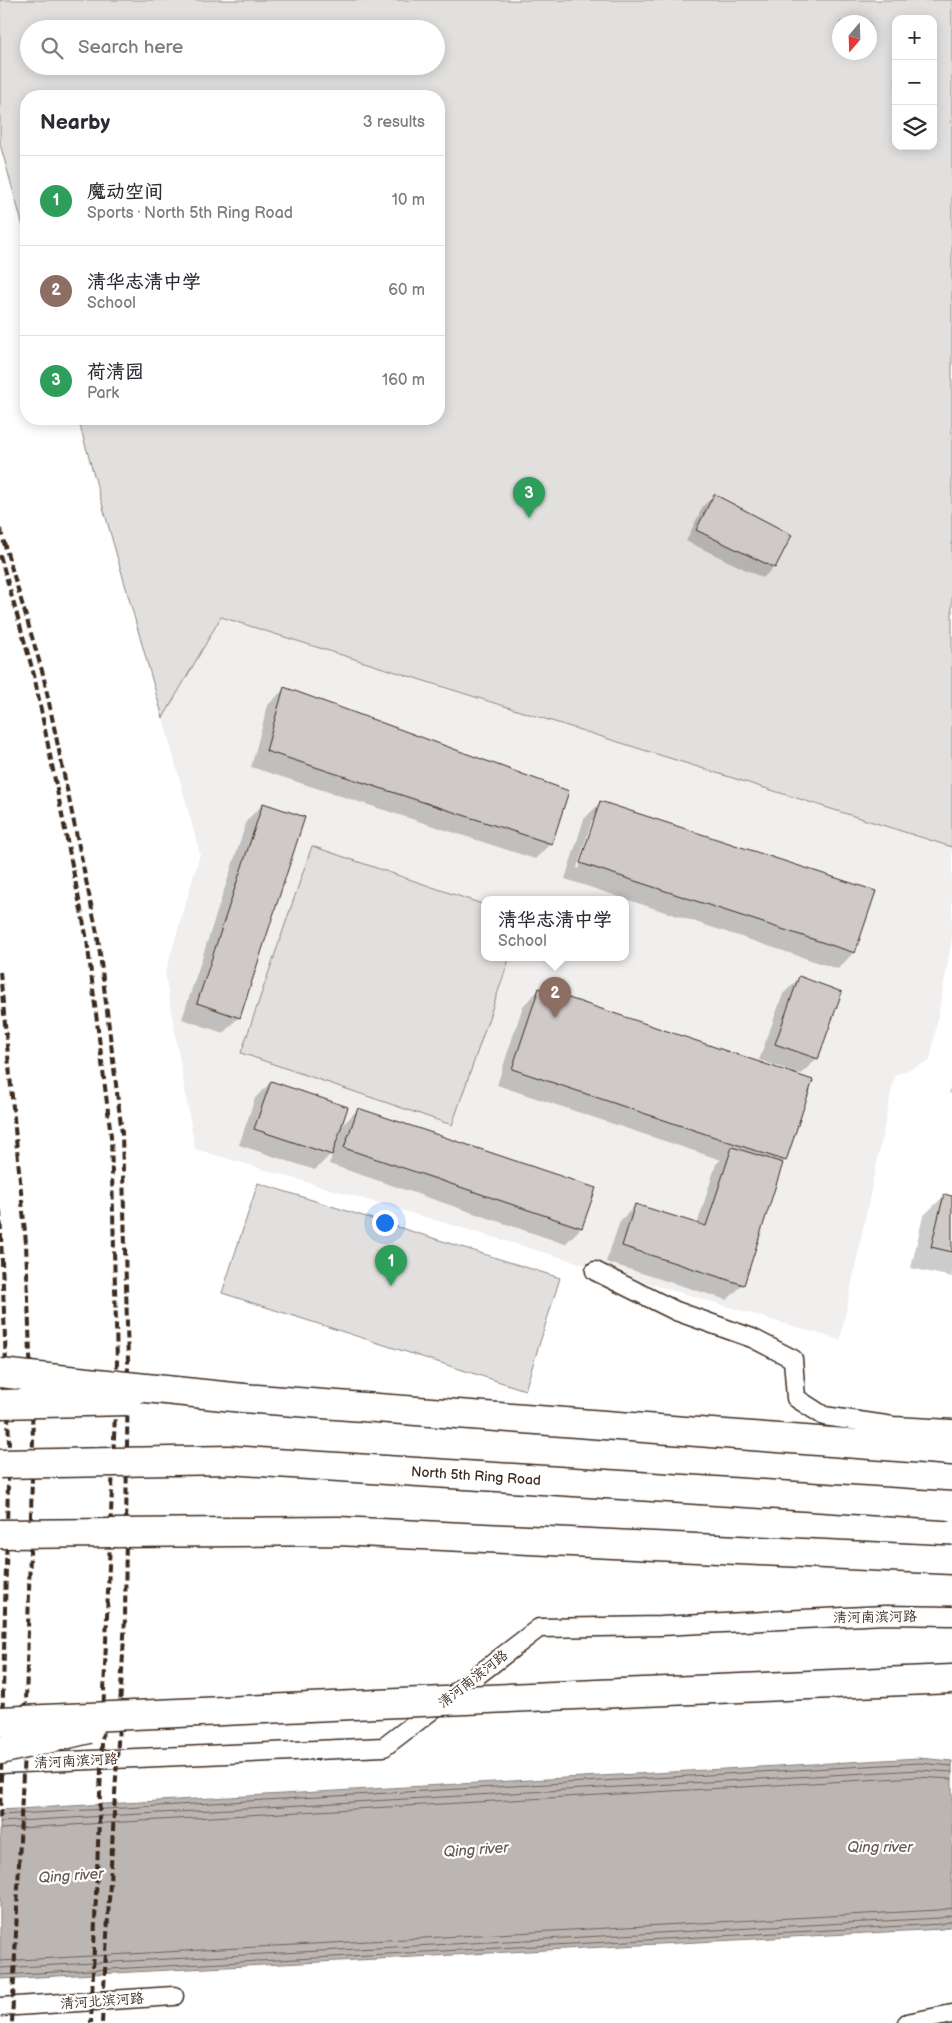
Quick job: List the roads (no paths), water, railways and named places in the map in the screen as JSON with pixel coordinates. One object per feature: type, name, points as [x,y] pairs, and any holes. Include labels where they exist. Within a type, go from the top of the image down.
[{"type":"highway","points":[[0,1373],[244,1398],[952,1451]]},
{"type":"highway","points":[[0,1404],[244,1398]]},
{"type":"highway","name":"North 5th Ring Road","points":[[0,1464],[229,1460],[952,1506]]},
{"type":"highway","points":[[0,1534],[338,1531],[952,1560]]},
{"type":"highway","points":[[0,1722],[158,1713],[952,1679]]},
{"type":"highway","points":[[0,1750],[158,1713]]},
{"type":"lane","points":[[595,1271],[676,1312],[752,1338],[792,1359],[796,1398],[824,1416],[893,1426],[952,1428]]},
{"type":"lane","name":"清河南滨河路","points":[[0,1764],[384,1747],[539,1628],[661,1626],[885,1615],[952,1616]]},
{"type":"lane","name":"清河北滨河路","points":[[0,2008],[174,1996]]},
{"type":"lane","points":[[907,2023],[952,2014]]},
{"type":"water","name":"Qing river","points":[[919,1758],[952,1761],[952,1926],[942,1929],[0,1979],[0,1810]]},
{"type":"railway","points":[[0,529],[43,674],[98,938],[122,1133],[128,1362],[125,1619],[102,2023]]},
{"type":"railway","points":[[0,555],[34,675],[87,940],[111,1136],[117,1362],[91,2023]]},
{"type":"railway","points":[[0,972],[26,1243],[33,1439],[26,1705],[12,2023]]},
{"type":"railway","points":[[0,1210],[9,1442],[0,1819]]},
{"type":"place","name":"荷清园","points":[[529,518]]},
{"type":"place","name":"清华志清中学","points":[[555,1018]]},
{"type":"place","name":"魔动空间","points":[[391,1286]]}]
